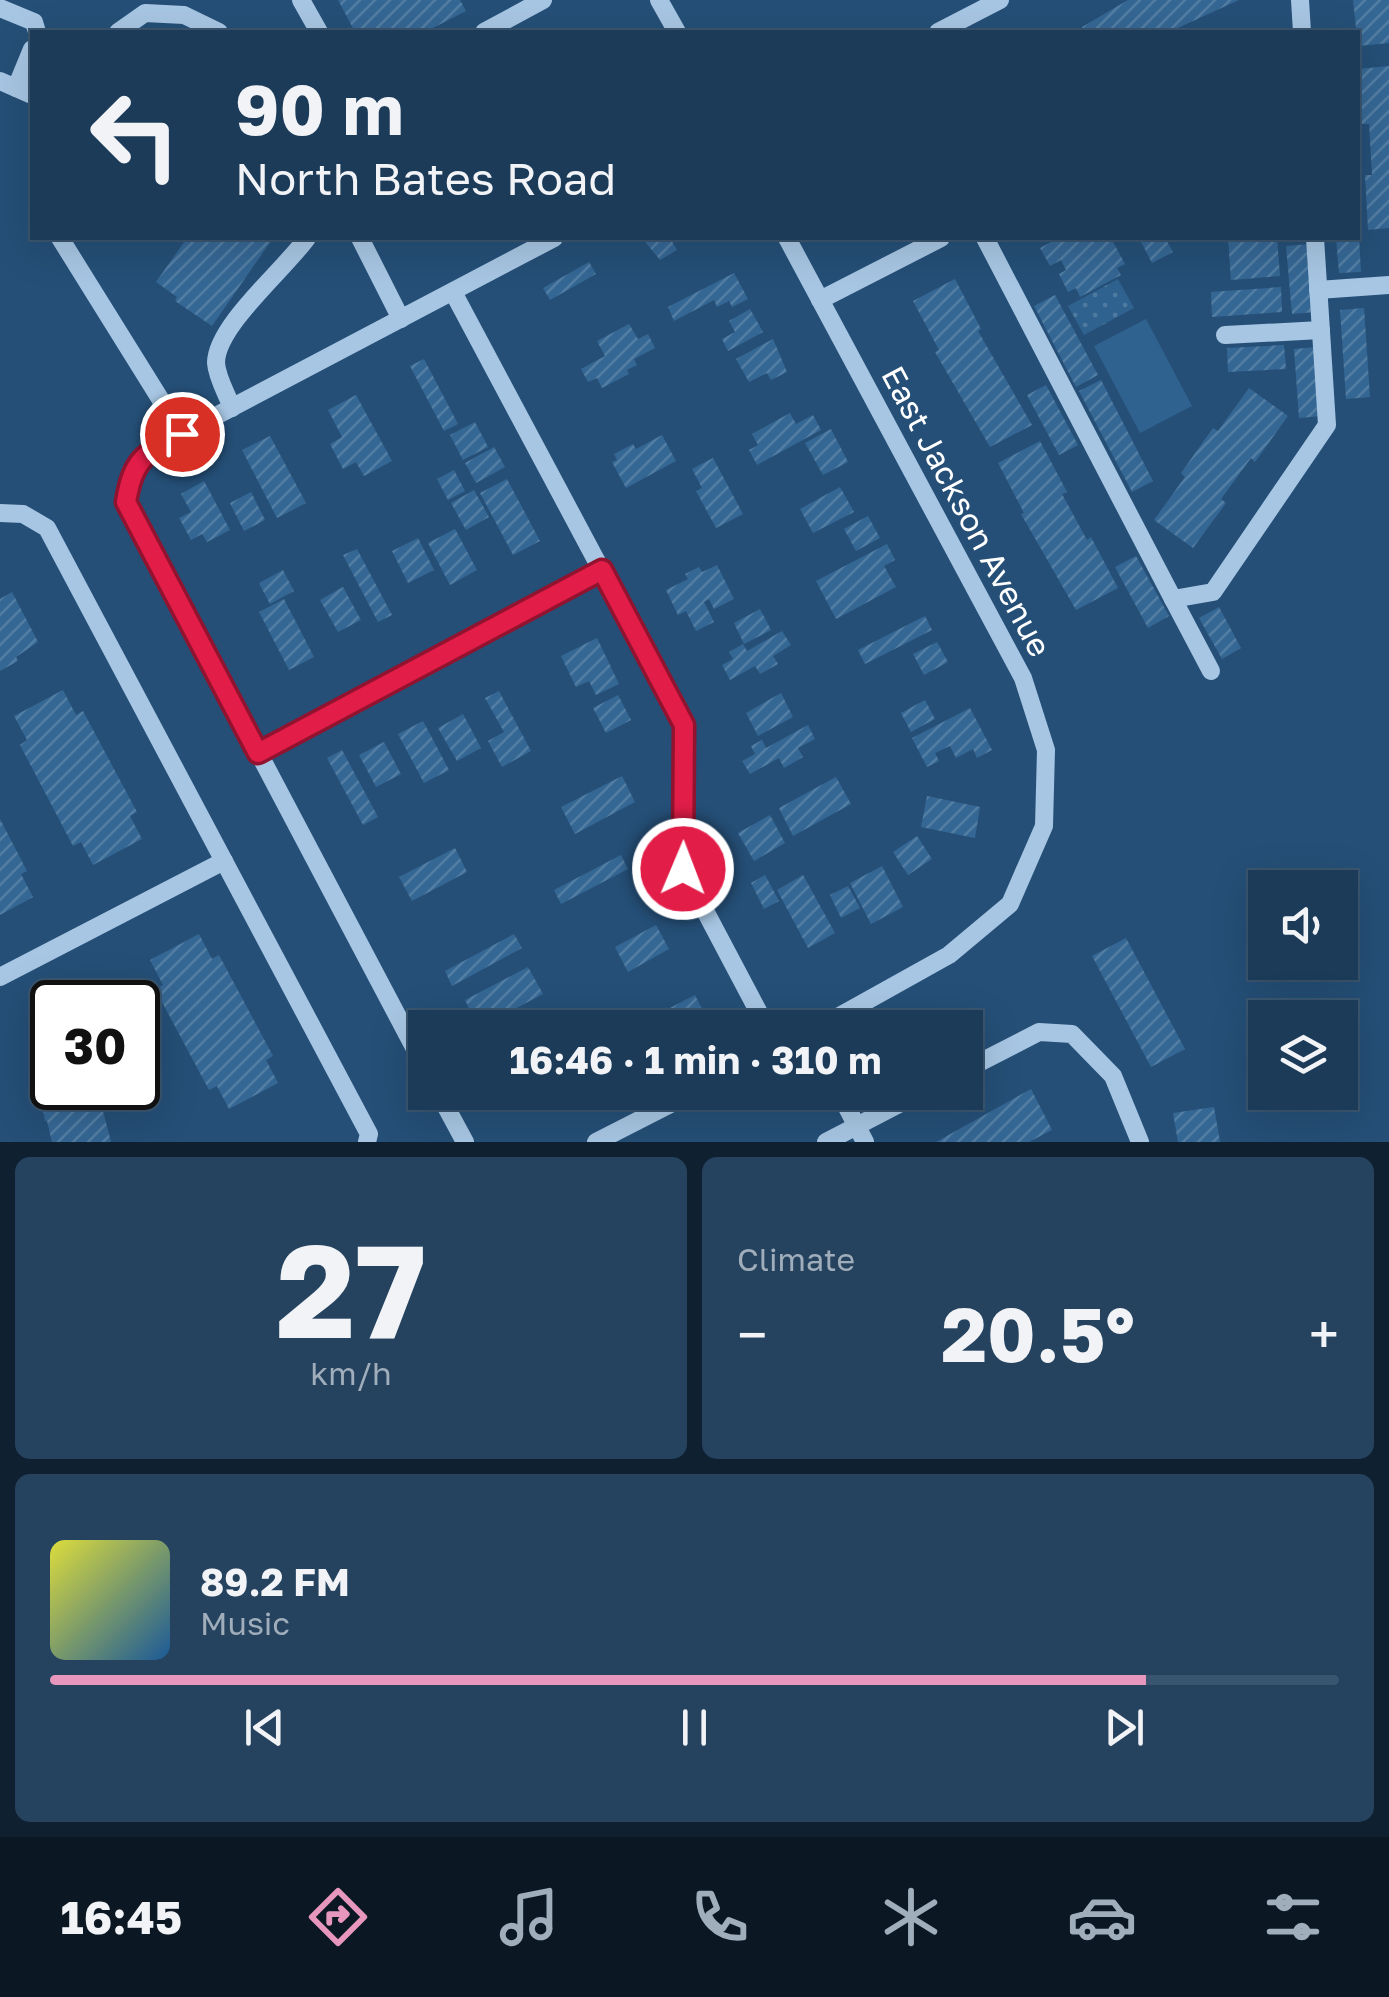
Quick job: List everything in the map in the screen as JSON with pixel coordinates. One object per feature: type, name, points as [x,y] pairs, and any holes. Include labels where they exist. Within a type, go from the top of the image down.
[{"type":"street","points":[[301,0],[317,30]]},
{"type":"street","points":[[488,30],[543,0]]},
{"type":"street","points":[[660,0],[676,30]]},
{"type":"street","points":[[942,30],[1000,0]]},
{"type":"street","points":[[1298,30],[1300,0]]},
{"type":"street","points":[[0,8],[34,22],[37,30]]},
{"type":"street","points":[[121,30],[144,12],[184,15],[215,30]]},
{"type":"street","points":[[16,88],[30,54]]},
{"type":"street","points":[[61,240],[182,434]]},
{"type":"street","points":[[232,408],[216,368],[218,352],[232,324],[306,240]]},
{"type":"street","points":[[361,240],[402,319]]},
{"type":"street","points":[[408,1036],[126,502],[131,471],[153,449],[550,240]]},
{"type":"street","name":"East Jackson Avenue","points":[[788,240],[1023,678],[1046,750],[1044,826],[1010,904],[950,955],[851,1010]]},
{"type":"street","points":[[820,300],[937,240]]},
{"type":"street","points":[[986,240],[1211,671]]},
{"type":"street","points":[[1173,599],[1213,592],[1326,425],[1315,240]]},
{"type":"street","points":[[1318,290],[1389,285]]},
{"type":"street","points":[[453,292],[684,725],[683,869],[758,1010]]},
{"type":"street","points":[[1225,335],[1321,330]]},
{"type":"street","points":[[0,513],[23,514],[47,528],[369,1134],[367,1142]]},
{"type":"street","points":[[258,753],[602,570]]},
{"type":"street","points":[[0,977],[224,860]]},
{"type":"street","points":[[983,1061],[1039,1032],[1072,1034],[1113,1076],[1140,1142]]},
{"type":"street","points":[[447,1110],[464,1142]]},
{"type":"street","points":[[596,1142],[659,1110]]},
{"type":"street","points":[[848,1110],[861,1134]]},
{"type":"street","points":[[826,1142],[861,1134],[896,1110]]},
{"type":"shaded area","points":[[1118,279],[1134,308],[1084,335],[1068,306]]},
{"type":"shaded area","points":[[1146,319],[1192,406],[1140,433],[1094,346]]},
{"type":"building","points":[[338,0],[460,0],[466,11],[429,30],[354,30]]},
{"type":"building","points":[[1128,0],[1239,0],[1173,30],[1082,27]]},
{"type":"building","points":[[1353,0],[1389,0],[1389,43],[1360,46],[1360,30],[1356,30]]},
{"type":"building","points":[[1389,66],[1389,228],[1368,230],[1365,175],[1372,175],[1369,124],[1361,124],[1360,69]]},
{"type":"building","points":[[186,240],[272,240],[212,326],[175,301],[177,297],[156,282]]},
{"type":"building","points":[[644,240],[671,240],[677,250],[660,260]]},
{"type":"building","points":[[1112,240],[1125,264],[1117,268],[1121,275],[1080,297],[1076,288],[1068,292],[1059,274],[1066,270],[1061,260],[1050,266],[1040,248],[1051,242]]},
{"type":"building","points":[[1140,240],[1166,240],[1173,252],[1152,263]]},
{"type":"building","points":[[1228,240],[1277,240],[1280,276],[1231,280]]},
{"type":"building","points":[[1336,240],[1359,240],[1361,272],[1339,273]]},
{"type":"building","points":[[1310,244],[1316,312],[1292,314],[1286,246]]},
{"type":"building","points":[[589,262],[596,274],[550,300],[543,288]]},
{"type":"building","points":[[734,273],[748,299],[732,307],[729,301],[717,307],[714,300],[674,321],[668,307]]},
{"type":"building","points":[[955,279],[981,329],[978,331],[1032,425],[990,447],[935,352],[939,350],[913,301]]},
{"type":"building","points":[[1281,287],[1282,312],[1212,317],[1211,292]]},
{"type":"building","points":[[1055,295],[1098,375],[1076,387],[1034,306]]},
{"type":"building","points":[[1364,308],[1370,397],[1346,399],[1340,310]]},
{"type":"building","points":[[750,309],[763,332],[728,351],[722,339],[735,332],[729,321]]},
{"type":"building","points":[[629,324],[638,339],[648,334],[655,348],[634,359],[637,365],[627,370],[629,374],[602,388],[597,378],[588,382],[581,369],[605,356],[597,341]]},
{"type":"building","points":[[773,339],[787,372],[771,380],[767,373],[749,382],[736,359]]},
{"type":"building","points":[[1284,345],[1286,369],[1228,372],[1227,348]]},
{"type":"building","points":[[1317,347],[1322,416],[1299,418],[1294,349]]},
{"type":"building","points":[[424,359],[458,424],[444,431],[410,366]]},
{"type":"building","points":[[1101,380],[1153,481],[1132,492],[1079,391]]},
{"type":"building","points":[[1046,385],[1078,445],[1059,455],[1027,395]]},
{"type":"building","points":[[1249,388],[1288,416],[1255,462],[1251,458],[1221,499],[1226,503],[1193,548],[1154,520],[1213,428],[1218,431]]},
{"type":"building","points":[[356,395],[392,461],[364,476],[356,462],[343,469],[330,444],[342,437],[328,410]]},
{"type":"building","points":[[790,413],[796,424],[813,415],[821,430],[757,465],[749,450],[758,445],[752,434]]},
{"type":"building","points":[[475,422],[488,447],[463,460],[450,435]]},
{"type":"building","points":[[831,429],[848,462],[823,475],[805,443]]},
{"type":"building","points":[[662,435],[676,461],[626,488],[612,462],[617,460],[614,454],[633,444],[636,449]]},
{"type":"building","points":[[270,436],[306,503],[277,518],[242,450]]},
{"type":"building","points":[[1040,441],[1067,492],[1062,494],[1118,588],[1076,610],[1021,514],[1024,513],[998,463]]},
{"type":"building","points":[[494,447],[505,467],[476,483],[465,463]]},
{"type":"building","points":[[713,458],[743,514],[716,528],[696,491],[702,488],[692,469]]},
{"type":"building","points":[[454,470],[465,491],[448,500],[437,479]]},
{"type":"building","points":[[507,479],[540,541],[513,555],[480,493]]},
{"type":"building","points":[[204,481],[230,530],[207,542],[202,534],[191,540],[179,518],[191,512],[181,494]]},
{"type":"building","points":[[840,487],[854,512],[813,533],[800,509]]},
{"type":"building","points":[[474,490],[489,517],[466,530],[451,503]]},
{"type":"building","points":[[251,492],[265,520],[244,531],[230,503]]},
{"type":"building","points":[[868,516],[880,538],[856,551],[844,529]]},
{"type":"building","points":[[455,529],[477,570],[450,585],[428,543]]},
{"type":"building","points":[[418,538],[434,570],[408,583],[392,551]]},
{"type":"building","points":[[887,544],[895,560],[884,566],[896,587],[836,619],[816,581]]},
{"type":"building","points":[[357,549],[392,615],[378,622],[343,555]]},
{"type":"building","points":[[1136,556],[1169,616],[1148,628],[1115,567]]},
{"type":"building","points":[[717,565],[734,599],[714,609],[709,599],[704,602],[714,622],[696,631],[686,611],[678,615],[666,590],[688,579],[685,574],[699,567],[702,572]]},
{"type":"building","points":[[283,570],[294,591],[270,604],[259,583]]},
{"type":"building","points":[[343,587],[361,620],[338,632],[320,600]]},
{"type":"building","points":[[12,592],[38,642],[0,671],[0,599]]},
{"type":"building","points":[[284,599],[314,657],[289,670],[259,612]]},
{"type":"building","points":[[1219,607],[1241,648],[1222,659],[1199,618]]},
{"type":"building","points":[[760,609],[771,630],[744,644],[734,623]]},
{"type":"building","points":[[925,616],[932,630],[865,664],[858,650]]},
{"type":"building","points":[[782,631],[791,645],[773,656],[778,664],[760,674],[755,666],[730,680],[722,665],[733,659],[729,652],[743,644],[747,651]]},
{"type":"building","points":[[597,638],[619,684],[596,695],[589,681],[576,687],[561,656]]},
{"type":"building","points":[[937,642],[948,662],[924,675],[913,654]]},
{"type":"building","points":[[63,690],[76,715],[83,711],[137,812],[130,816],[142,839],[93,865],[81,842],[73,846],[20,745],[27,740],[14,716]]},
{"type":"building","points":[[499,691],[531,751],[502,767],[488,741],[504,732],[485,698]]},
{"type":"building","points":[[781,693],[793,717],[758,736],[746,713]]},
{"type":"building","points":[[618,695],[631,720],[606,733],[593,708]]},
{"type":"building","points":[[925,700],[935,719],[911,732],[901,713]]},
{"type":"building","points":[[970,708],[992,750],[977,758],[973,749],[956,758],[950,746],[935,753],[939,761],[927,767],[912,738]]},
{"type":"building","points":[[463,714],[481,748],[457,761],[438,728]]},
{"type":"building","points":[[423,721],[449,770],[424,783],[398,734]]},
{"type":"building","points":[[808,725],[815,739],[798,748],[803,757],[784,768],[779,758],[750,774],[742,761],[755,754],[751,746],[762,740],[766,748]]},
{"type":"building","points":[[384,742],[401,774],[376,787],[359,755]]},
{"type":"building","points":[[342,750],[378,817],[363,825],[327,758]]},
{"type":"building","points":[[622,776],[635,802],[575,834],[561,807]]},
{"type":"building","points":[[836,777],[851,804],[793,836],[779,808]]},
{"type":"building","points":[[927,796],[980,807],[975,838],[921,827]]},
{"type":"building","points":[[770,815],[785,843],[754,861],[738,833]]},
{"type":"building","points":[[0,819],[27,871],[21,874],[33,897],[0,915]]},
{"type":"building","points":[[917,836],[932,859],[908,875],[893,852]]},
{"type":"building","points":[[455,848],[467,872],[412,901],[399,877]]},
{"type":"building","points":[[621,855],[628,869],[561,904],[554,890]]},
{"type":"building","points":[[882,866],[903,907],[871,924],[850,883]]},
{"type":"building","points":[[765,875],[779,901],[764,909],[751,883]]},
{"type":"building","points":[[803,875],[835,933],[808,948],[777,890]]},
{"type":"building","points":[[848,886],[860,908],[841,918],[830,895]]},
{"type":"building","points":[[656,925],[669,949],[628,972],[615,947]]},
{"type":"building","points":[[199,934],[212,959],[219,955],[273,1056],[266,1060],[278,1083],[229,1109],[217,1086],[209,1090],[160,998],[163,985],[150,960]]},
{"type":"building","points":[[514,934],[522,948],[452,986],[445,971]]},
{"type":"building","points":[[1126,938],[1185,1049],[1151,1067],[1092,956]]},
{"type":"building","points":[[528,967],[543,994],[513,1010],[470,1010],[465,1000]]},
{"type":"building","points":[[695,995],[702,1010],[666,1010]]},
{"type":"building","points":[[1031,1089],[1052,1130],[1029,1142],[936,1142]]},
{"type":"building","points":[[1214,1107],[1220,1142],[1178,1142],[1173,1113]]},
{"type":"building","points":[[43,1110],[106,1110],[103,1111],[111,1142],[52,1142]]},
{"type":"route","points":[[182,434],[153,449],[131,471],[126,502],[258,753],[602,570],[684,725],[683,869]]}]
